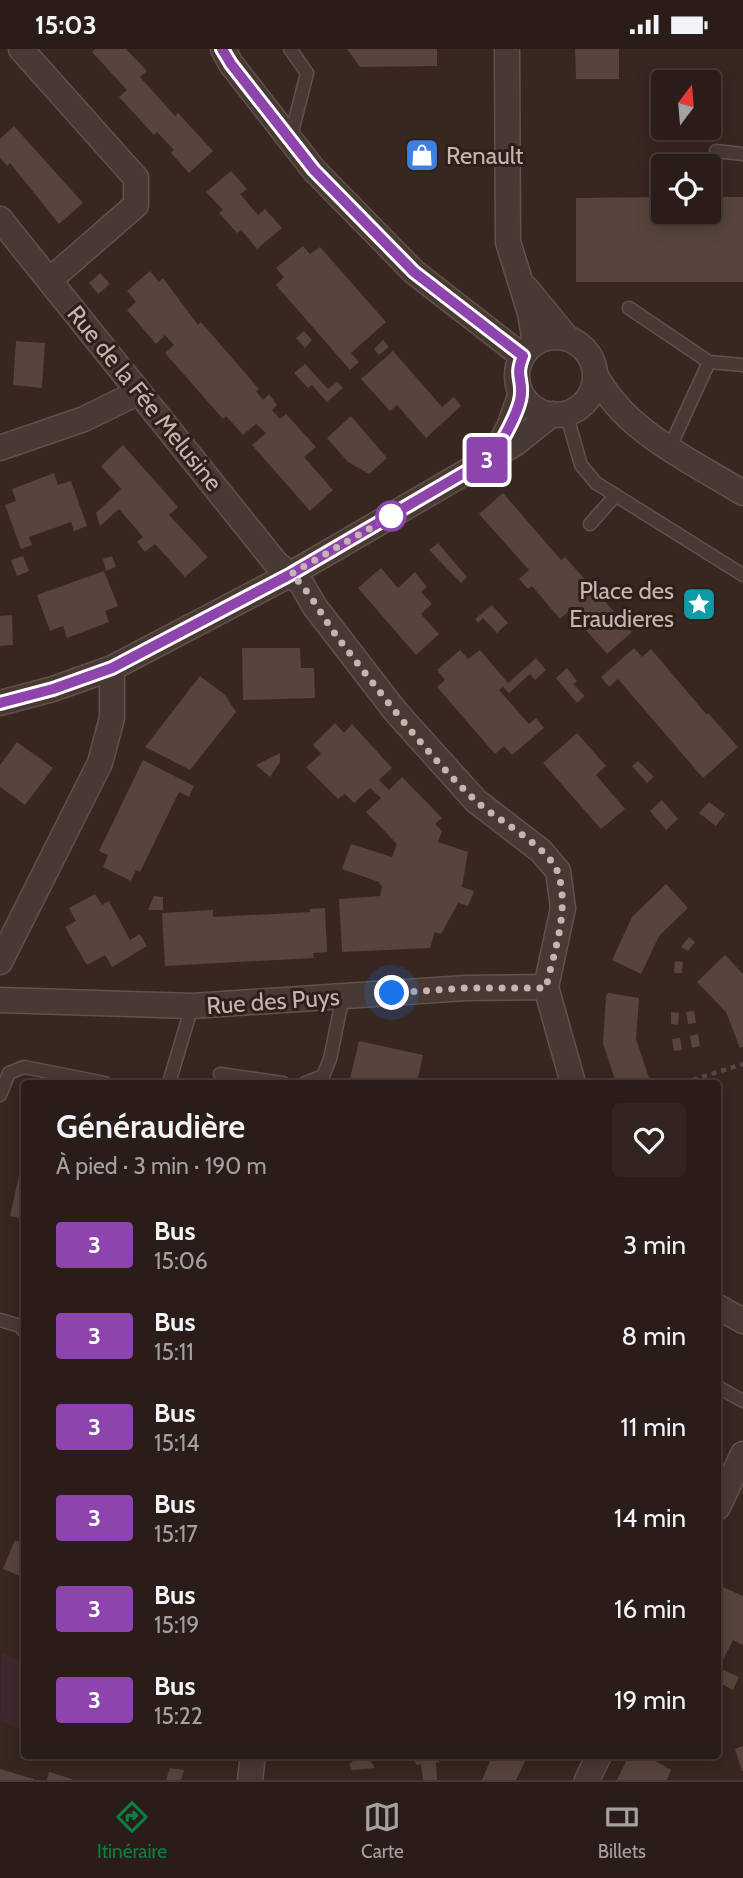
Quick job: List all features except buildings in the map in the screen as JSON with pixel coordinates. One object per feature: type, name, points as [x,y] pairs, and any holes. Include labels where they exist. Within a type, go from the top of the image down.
[{"type":"street","points":[[21,49],[136,178],[136,205],[51,279]]},
{"type":"street","points":[[222,49],[314,170],[414,272],[529,349]]},
{"type":"street","points":[[507,49],[508,242],[530,313],[529,349],[518,381],[522,393],[540,411],[564,413],[638,428]]},
{"type":"street","name":"Rue de la Fée Melusine","points":[[0,219],[51,279],[137,393],[276,563],[301,583],[315,607],[405,722],[476,801],[541,851],[558,871],[563,908],[546,988]]},
{"type":"street","points":[[517,277],[568,339],[588,352],[607,396],[638,428],[743,493]]},
{"type":"street","points":[[529,349],[557,337],[568,339]]},
{"type":"street","points":[[0,703],[53,689],[112,668],[291,574],[564,413],[590,395],[596,374]]},
{"type":"street","points":[[0,448],[84,419],[137,393]]},
{"type":"street","points":[[492,457],[509,427],[522,393]]},
{"type":"street","points":[[0,962],[100,762],[112,718],[112,668]]},
{"type":"street","name":"Rue des Puys","points":[[0,1000],[192,1006],[466,988],[546,988]]},
{"type":"street","points":[[546,988],[572,1080]]},
{"type":"street","points":[[721,1309],[743,1321]]},
{"type":"street","points":[[721,1501],[743,1454]]},
{"type":"street","points":[[250,1780],[253,1759]]},
{"type":"street","points":[[587,1780],[597,1759]]},
{"type":"lane","points":[[290,49],[307,73],[290,140]]},
{"type":"lane","points":[[716,151],[743,154]]},
{"type":"lane","points":[[629,308],[709,362],[743,365]]},
{"type":"lane","points":[[670,447],[709,362]]},
{"type":"lane","points":[[564,413],[581,465],[596,483],[743,575]]},
{"type":"lane","points":[[590,524],[616,495]]},
{"type":"lane","points":[[313,1080],[323,1076],[330,1059],[343,996]]},
{"type":"lane","points":[[170,1080],[192,1006]]},
{"type":"lane","points":[[0,1095],[9,1073],[24,1067],[90,1080]]},
{"type":"lane","points":[[220,1074],[262,1080]]},
{"type":"lane","points":[[0,1320],[21,1327]]},
{"type":"lane","points":[[721,1389],[743,1401]]},
{"type":"path","points":[[692,1080],[743,1064]]},
{"type":"shaded area","points":[[2,1653],[21,1660],[21,1730],[0,1721]]},
{"type":"bus line","name":"3","points":[[0,703],[53,689],[112,668],[291,574],[492,457],[509,427],[522,393],[518,368],[523,356],[414,272],[314,170],[222,49]]},
{"type":"place","name":"Renault","points":[[422,155]]},
{"type":"place","name":"Place des Eraudieres","points":[[699,604]]},
{"type":"route","points":[[391,516],[291,574],[301,583],[315,607],[396,712],[476,801],[541,851],[558,871],[563,908],[546,988],[466,988],[392,993]]}]
